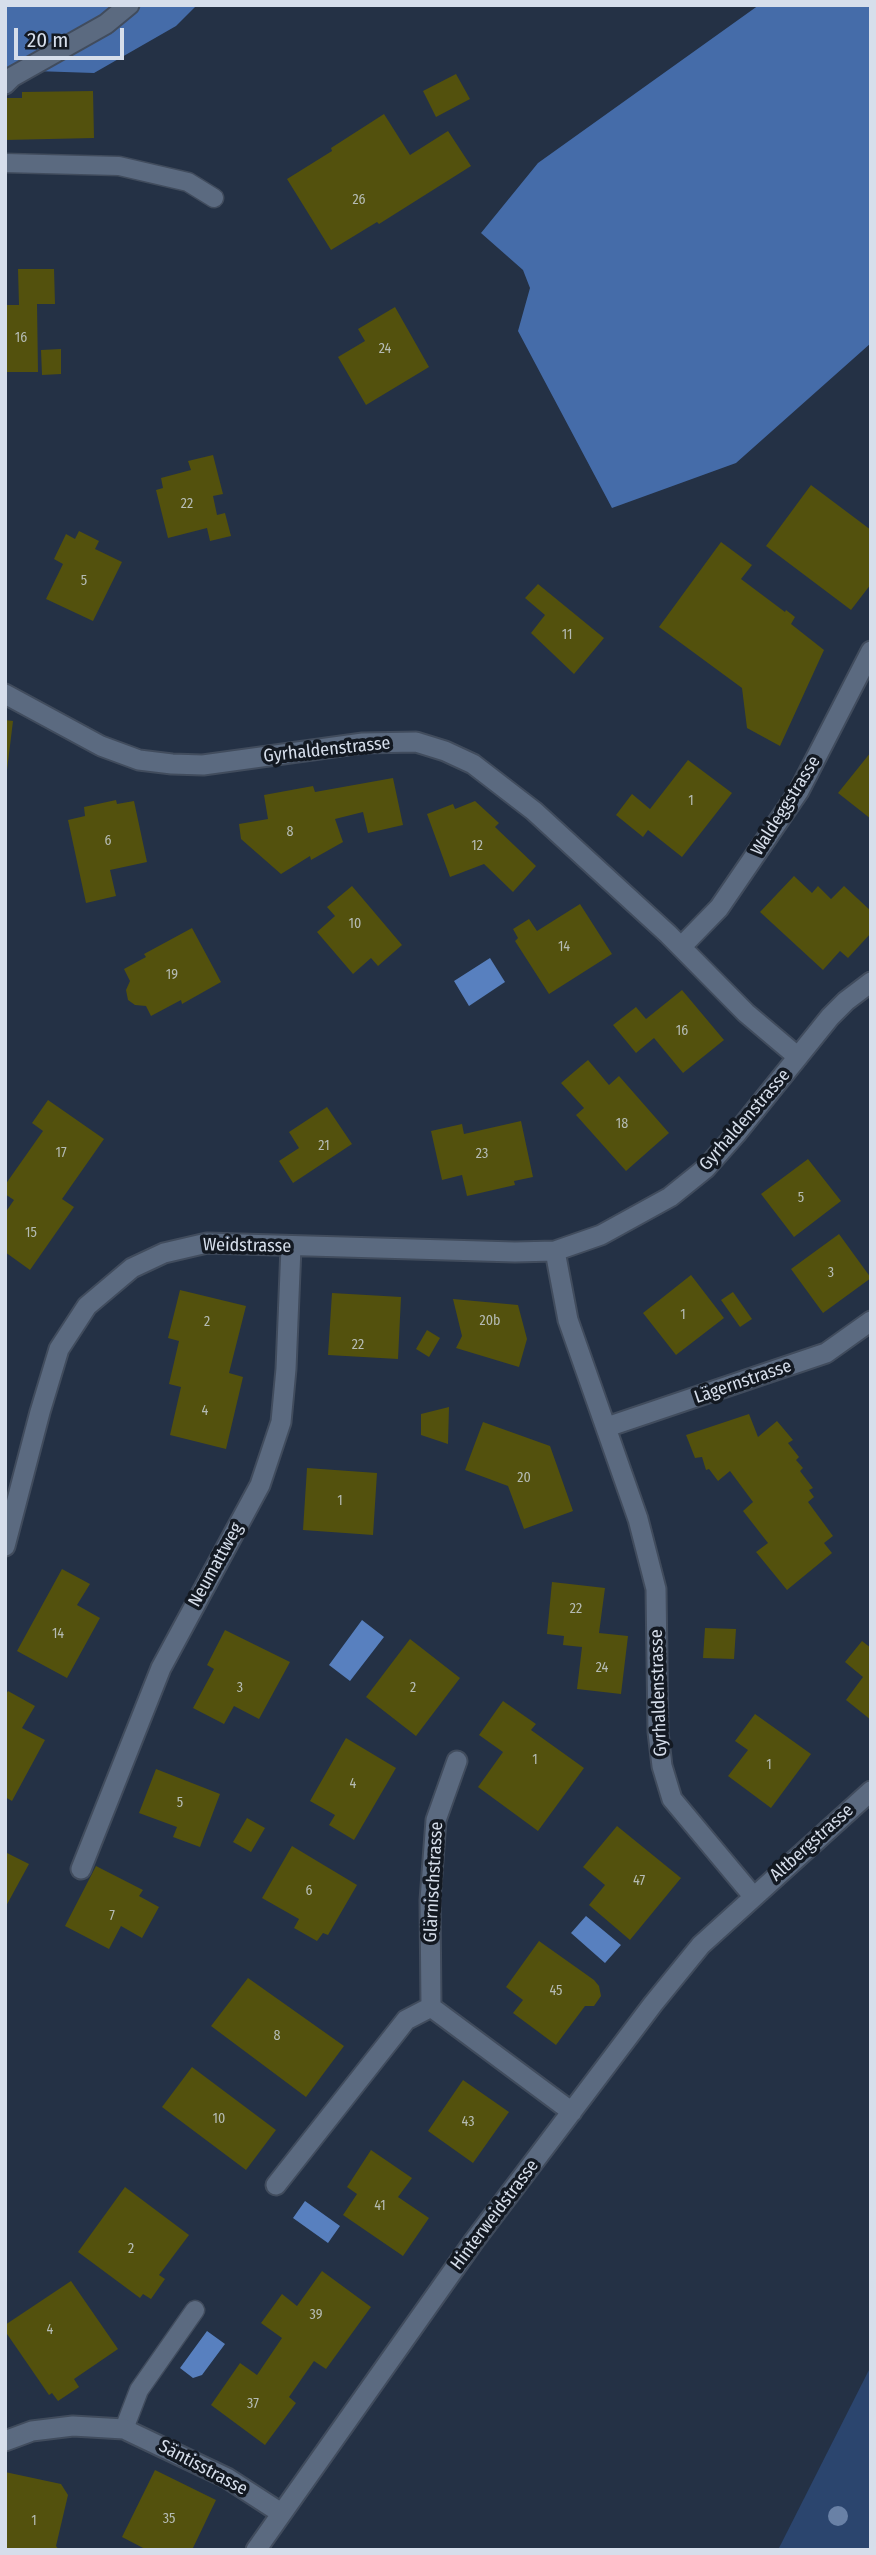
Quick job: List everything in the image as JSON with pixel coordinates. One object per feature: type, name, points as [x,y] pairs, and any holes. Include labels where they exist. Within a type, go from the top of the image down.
[{"type":"street","points":[[5,84],[12,77],[106,24],[129,5]]},
{"type":"street","name":"Waldeggstrasse","points":[[681,947],[719,908],[799,792],[871,651]]},
{"type":"street","name":"Gyrhaldenstrasse","points":[[5,694],[101,746],[139,760],[161,763],[203,765],[363,743],[416,742],[445,751],[473,764],[534,811],[681,947],[746,1013],[799,1057],[706,1168],[670,1197],[601,1235],[555,1251],[568,1320],[638,1519],[656,1589],[658,1732],[662,1766],[672,1798],[753,1896]]},
{"type":"street","points":[[799,1057],[846,1000],[871,982]]},
{"type":"street","name":"Weidstrasse","points":[[5,1546],[59,1349],[88,1306],[132,1268],[164,1252],[207,1243],[555,1251]]},
{"type":"street","name":"Neumattweg","points":[[81,1870],[161,1668],[260,1485],[281,1422],[291,1247]]},
{"type":"street","name":"Lägernstrasse","points":[[607,1427],[826,1353],[871,1321]]},
{"type":"street","name":"Glärnischstrasse","points":[[430,2007],[430,1900],[436,1820],[457,1761]]},
{"type":"street","name":"Altbergstrasse","points":[[753,1896],[871,1791]]},
{"type":"street","name":"Hinterweidstrasse","points":[[256,2550],[474,2241],[653,2004],[701,1945],[753,1896]]},
{"type":"street","points":[[276,2185],[406,2020],[430,2007],[572,2112]]},
{"type":"street","name":"Säntisstrasse","points":[[5,2441],[32,2431],[73,2426],[124,2428],[227,2478],[281,2513]]},
{"type":"lane","points":[[5,163],[119,166],[188,182],[214,198]]},
{"type":"lane","points":[[124,2428],[139,2390],[195,2310]]},
{"type":"shaded area","points":[[5,5],[197,5],[176,26],[94,73],[5,70]]},
{"type":"shaded area","points":[[759,5],[871,5],[871,343],[736,463],[612,508],[518,331],[530,288],[523,270],[481,233],[538,163]]},
{"type":"shaded area","points":[[490,958],[505,982],[469,1006],[454,981]]},
{"type":"shaded area","points":[[362,1620],[384,1637],[350,1681],[329,1665]]},
{"type":"shaded area","points":[[586,1916],[621,1945],[605,1963],[571,1933]]},
{"type":"shaded area","points":[[305,2201],[340,2226],[328,2243],[293,2218]]},
{"type":"shaded area","points":[[207,2331],[225,2344],[202,2375],[193,2378],[180,2368]]},
{"type":"shaded area","points":[[871,2366],[871,2550],[778,2550]]},
{"type":"building","points":[[456,74],[470,99],[436,117],[423,91]]},
{"type":"building","points":[[93,91],[94,138],[5,140],[5,98],[22,98],[22,92]]},
{"type":"building","points":[[384,114],[410,155],[448,131],[471,166],[379,224],[377,222],[331,250],[287,179]]},
{"type":"building","points":[[18,269],[54,269],[55,304],[37,304],[38,372],[5,372],[5,305],[19,305]]},
{"type":"building","points":[[395,307],[429,367],[366,405],[338,357],[365,341],[358,329]]},
{"type":"building","points":[[61,349],[61,374],[42,375],[41,350]]},
{"type":"building","points":[[213,455],[223,494],[213,496],[217,515],[225,513],[231,536],[210,541],[207,528],[168,538],[156,490],[163,488],[161,478],[191,470],[188,461]]},
{"type":"building","points":[[811,485],[871,530],[871,584],[851,610],[766,546]]},
{"type":"building","points":[[79,531],[99,541],[95,549],[122,562],[93,621],[46,599],[63,564],[54,559],[66,534],[75,539]]},
{"type":"building","points":[[721,542],[752,565],[741,579],[795,617],[791,624],[824,650],[780,746],[747,728],[742,688],[659,627]]},
{"type":"building","points":[[538,584],[604,638],[574,674],[531,633],[545,615],[525,598]]},
{"type":"building","points":[[5,720],[13,721],[7,770],[5,770]]},
{"type":"building","points":[[871,752],[871,819],[838,793]]},
{"type":"building","points":[[688,760],[732,793],[682,857],[648,830],[643,837],[616,815],[632,794],[650,809]]},
{"type":"building","points":[[393,778],[403,825],[368,833],[363,812],[335,819],[343,842],[311,860],[310,856],[281,874],[241,839],[239,824],[268,819],[264,795],[313,786],[315,792]]},
{"type":"building","points":[[116,800],[117,804],[134,801],[147,862],[110,870],[116,896],[86,903],[68,820],[85,816],[84,807]]},
{"type":"building","points":[[475,801],[499,823],[495,827],[536,866],[513,892],[484,864],[450,877],[427,814],[453,804],[455,809]]},
{"type":"building","points":[[794,876],[812,893],[818,886],[831,899],[844,886],[871,911],[871,933],[848,958],[840,951],[823,970],[760,912]]},
{"type":"building","points":[[352,886],[402,945],[378,966],[371,958],[353,974],[317,932],[335,916],[327,907]]},
{"type":"building","points":[[580,904],[612,954],[549,994],[515,941],[518,938],[513,929],[529,919],[537,931]]},
{"type":"building","points":[[192,928],[221,982],[182,1004],[181,1000],[151,1016],[146,1006],[135,1005],[128,1000],[126,990],[130,981],[124,969],[146,957],[144,954]]},
{"type":"building","points":[[682,990],[724,1040],[683,1073],[654,1038],[636,1053],[613,1025],[636,1007],[646,1019]]},
{"type":"building","points":[[588,1060],[609,1085],[619,1076],[669,1133],[626,1171],[576,1115],[584,1108],[561,1083]]},
{"type":"building","points":[[48,1100],[104,1139],[62,1199],[74,1207],[30,1270],[5,1252],[5,1213],[14,1200],[5,1194],[5,1185],[43,1131],[32,1123]]},
{"type":"building","points":[[327,1107],[352,1144],[293,1183],[279,1161],[299,1148],[289,1132]]},
{"type":"building","points":[[521,1121],[533,1177],[514,1181],[515,1185],[467,1196],[462,1175],[442,1180],[431,1131],[462,1124],[464,1134]]},
{"type":"building","points":[[808,1159],[841,1201],[794,1237],[761,1194]]},
{"type":"building","points":[[839,1234],[871,1278],[823,1313],[791,1269]]},
{"type":"building","points":[[691,1275],[724,1318],[676,1355],[643,1313]]},
{"type":"building","points":[[180,1290],[246,1306],[229,1373],[243,1377],[226,1449],[170,1435],[181,1387],[169,1384],[179,1341],[168,1338]]},
{"type":"building","points":[[733,1292],[752,1319],[740,1327],[721,1300]]},
{"type":"building","points":[[332,1293],[401,1297],[398,1359],[328,1355]]},
{"type":"building","points":[[453,1299],[518,1305],[527,1339],[519,1367],[456,1348],[462,1336]]},
{"type":"building","points":[[427,1330],[440,1338],[429,1357],[416,1349]]},
{"type":"building","points":[[449,1407],[448,1444],[421,1435],[421,1414]]},
{"type":"building","points":[[749,1414],[758,1437],[777,1421],[793,1440],[788,1443],[799,1457],[796,1460],[803,1468],[800,1471],[813,1488],[809,1490],[814,1497],[808,1502],[833,1536],[824,1543],[832,1553],[787,1590],[756,1552],[768,1543],[743,1511],[753,1502],[730,1471],[718,1481],[709,1469],[706,1470],[702,1457],[695,1458],[686,1435]]},
{"type":"building","points":[[483,1422],[550,1446],[573,1511],[524,1529],[508,1486],[465,1470]]},
{"type":"building","points":[[307,1468],[377,1473],[373,1535],[303,1530]]},
{"type":"building","points":[[62,1569],[90,1584],[77,1605],[100,1618],[67,1678],[17,1651]]},
{"type":"building","points":[[552,1582],[605,1588],[599,1633],[628,1636],[621,1694],[577,1689],[582,1647],[563,1645],[564,1636],[547,1634]]},
{"type":"building","points":[[705,1628],[736,1629],[734,1659],[703,1658]]},
{"type":"building","points":[[225,1630],[290,1662],[259,1719],[234,1706],[224,1724],[193,1708],[214,1669],[207,1665]]},
{"type":"building","points":[[410,1639],[460,1678],[416,1736],[366,1697]]},
{"type":"building","points":[[862,1641],[871,1648],[871,1720],[846,1700],[863,1677],[845,1662]]},
{"type":"building","points":[[8,1691],[35,1706],[22,1728],[45,1740],[12,1801],[5,1797],[5,1696]]},
{"type":"building","points":[[503,1701],[536,1724],[531,1730],[584,1768],[538,1831],[478,1787],[503,1752],[479,1735]]},
{"type":"building","points":[[755,1714],[811,1754],[771,1808],[728,1776],[748,1750],[735,1741]]},
{"type":"building","points":[[346,1738],[396,1768],[354,1840],[329,1825],[335,1815],[310,1801]]},
{"type":"building","points":[[156,1769],[220,1794],[200,1847],[173,1837],[177,1827],[139,1813]]},
{"type":"building","points":[[247,1818],[265,1828],[251,1852],[233,1842]]},
{"type":"building","points":[[617,1826],[681,1878],[630,1940],[589,1905],[605,1885],[583,1867]]},
{"type":"building","points":[[292,1846],[357,1885],[328,1935],[323,1933],[317,1941],[294,1928],[299,1919],[262,1898]]},
{"type":"building","points":[[5,1852],[29,1864],[5,1908]]},
{"type":"building","points":[[96,1866],[143,1890],[139,1896],[159,1907],[142,1938],[121,1926],[109,1949],[65,1926]]},
{"type":"building","points":[[539,1941],[594,1980],[599,1986],[601,1996],[594,2006],[585,2006],[556,2045],[513,2013],[523,2000],[506,1987]]},
{"type":"building","points":[[248,1978],[344,2046],[306,2097],[211,2026]]},
{"type":"building","points":[[192,2067],[276,2130],[246,2170],[162,2107]]},
{"type":"building","points":[[463,2080],[509,2112],[473,2163],[428,2131]]},
{"type":"building","points":[[371,2150],[412,2178],[398,2197],[429,2218],[403,2256],[343,2215],[357,2194],[347,2187]]},
{"type":"building","points":[[125,2187],[189,2235],[159,2275],[165,2279],[151,2299],[143,2294],[140,2298],[78,2252]]},
{"type":"building","points":[[322,2271],[371,2307],[326,2369],[314,2361],[289,2397],[296,2403],[265,2445],[211,2405],[240,2363],[257,2375],[282,2338],[261,2323],[282,2294],[297,2306]]},
{"type":"building","points":[[71,2281],[118,2349],[74,2379],[79,2387],[58,2401],[52,2393],[49,2395],[5,2331],[5,2325]]},
{"type":"building","points":[[155,2470],[216,2500],[192,2550],[147,2550],[122,2537]]},
{"type":"building","points":[[5,2472],[61,2484],[68,2495],[56,2546],[59,2550],[5,2550]]}]
